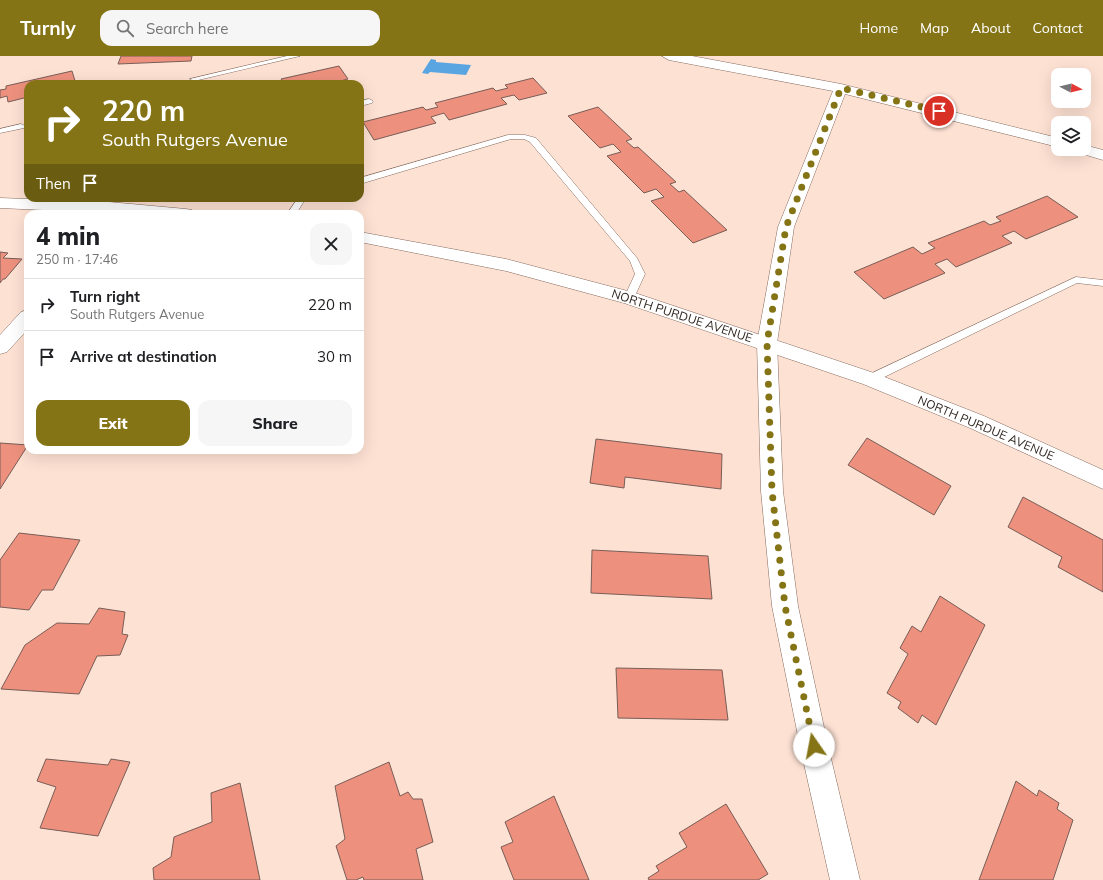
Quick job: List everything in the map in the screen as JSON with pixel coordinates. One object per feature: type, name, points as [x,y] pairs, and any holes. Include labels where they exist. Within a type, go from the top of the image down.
[{"type":"street","points":[[669,56],[841,88],[953,114],[1051,141]]},
{"type":"street","points":[[841,88],[786,227],[767,343],[772,491],[785,606],[814,746],[845,880]]},
{"type":"street","points":[[1091,152],[1103,155]]},
{"type":"street","points":[[0,203],[94,210]]},
{"type":"street","name":"NORTH PURDUE AVENUE","points":[[364,238],[506,265],[629,298],[767,343],[870,379],[977,422],[1103,480]]},
{"type":"street","points":[[0,347],[24,321]]},
{"type":"lane","points":[[194,79],[296,56]]},
{"type":"lane","points":[[364,103],[369,101]]},
{"type":"lane","points":[[0,131],[21,126]]},
{"type":"lane","points":[[364,180],[511,137],[525,137],[533,140],[634,260],[640,274],[629,298]]},
{"type":"lane","points":[[870,379],[1076,280],[1087,280],[1103,283]]},
{"type":"water","points":[[431,59],[436,60],[436,62],[471,65],[466,75],[430,72],[428,74],[422,73]]},
{"type":"building","points":[[121,56],[192,56],[191,61],[118,64]]},
{"type":"building","points":[[339,66],[348,79],[282,80],[281,79]]},
{"type":"building","points":[[72,71],[75,80],[32,80]]},
{"type":"building","points":[[533,78],[547,93],[519,100],[514,95],[501,98],[507,104],[449,120],[444,113],[431,117],[436,123],[374,140],[364,124],[364,122],[423,107],[426,110],[438,107],[435,103],[493,88],[496,91],[508,88],[505,85]]},
{"type":"building","points":[[24,82],[24,98],[8,102],[7,96],[0,98],[0,90],[6,89],[6,86]]},
{"type":"building","points":[[598,107],[632,139],[626,141],[634,148],[638,147],[676,182],[670,184],[679,192],[684,190],[727,230],[693,243],[651,201],[664,197],[656,189],[644,193],[607,156],[621,152],[613,144],[600,148],[568,116]]},
{"type":"building","points":[[1047,196],[1078,217],[1026,239],[1014,231],[1002,236],[1012,243],[956,267],[947,259],[935,264],[945,273],[884,299],[854,272],[913,247],[922,254],[935,248],[928,243],[984,221],[990,225],[1001,221],[996,217]]},
{"type":"building","points":[[0,252],[8,253],[3,258],[22,259],[0,283]]},
{"type":"building","points":[[867,438],[951,486],[934,515],[848,465]]},
{"type":"building","points":[[596,439],[722,454],[721,489],[625,477],[624,488],[590,483]]},
{"type":"building","points":[[0,443],[24,445],[24,451],[0,489]]},
{"type":"building","points":[[1023,497],[1103,540],[1103,592],[1058,567],[1062,557],[1008,527]]},
{"type":"building","points":[[19,533],[80,540],[53,590],[42,590],[29,610],[0,607],[0,560]]},
{"type":"building","points":[[592,550],[708,556],[712,599],[591,593]]},
{"type":"building","points":[[940,596],[985,625],[936,725],[922,715],[918,723],[898,708],[901,702],[887,693],[908,654],[900,648],[912,626],[921,632]]},
{"type":"building","points":[[99,608],[125,612],[122,634],[128,635],[120,655],[97,656],[79,694],[1,689],[25,645],[57,623],[89,624]]},
{"type":"building","points":[[616,668],[722,670],[728,720],[618,718]]},
{"type":"building","points":[[46,759],[108,765],[111,759],[130,762],[98,836],[40,828],[56,787],[37,781]]},
{"type":"building","points":[[389,762],[400,796],[408,792],[413,799],[422,799],[433,842],[416,849],[423,880],[364,880],[363,877],[356,880],[347,880],[336,846],[345,839],[335,786]]},
{"type":"building","points":[[1016,781],[1037,796],[1039,790],[1059,803],[1057,809],[1073,820],[1053,880],[979,880]]},
{"type":"building","points":[[240,783],[260,880],[154,880],[153,868],[171,857],[174,837],[212,822],[211,793]]},
{"type":"building","points":[[554,796],[589,880],[514,880],[501,847],[513,842],[505,822]]},
{"type":"building","points":[[726,804],[768,874],[758,880],[649,880],[648,878],[659,871],[656,866],[687,847],[679,833]]},
{"type":"route","points":[[814,746],[785,606],[772,491],[767,343],[786,227],[841,88],[939,111]]}]
